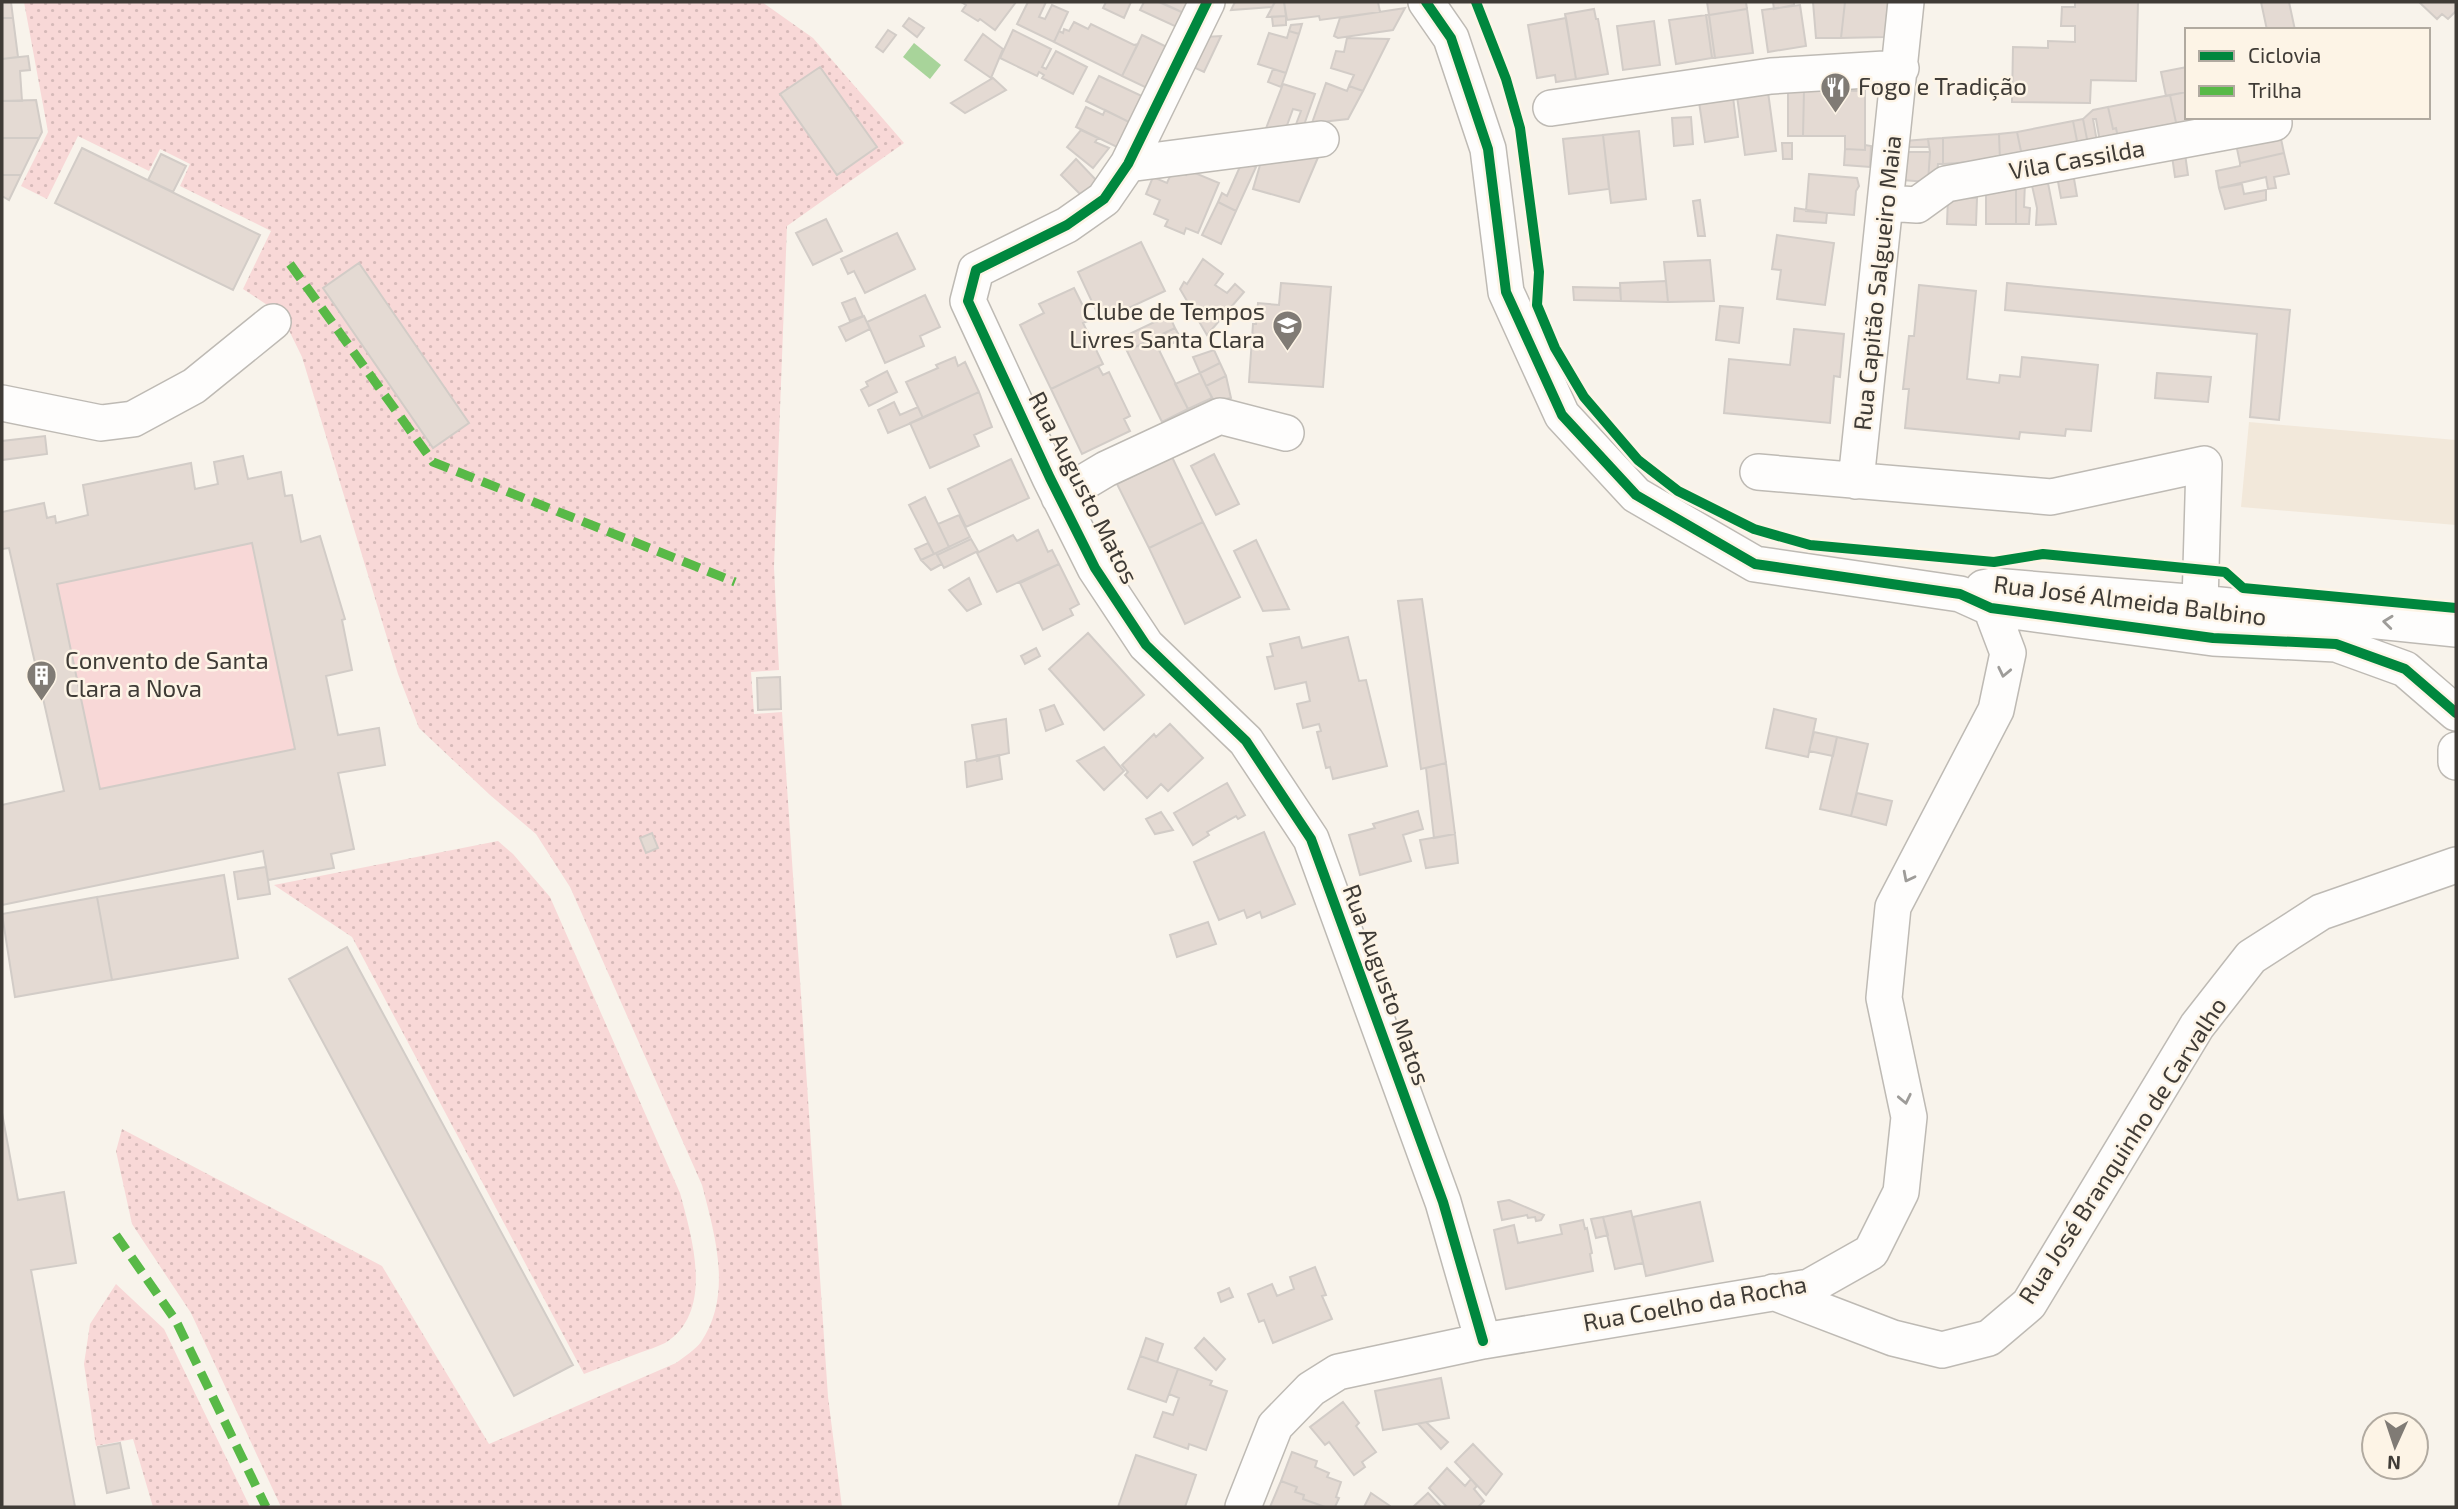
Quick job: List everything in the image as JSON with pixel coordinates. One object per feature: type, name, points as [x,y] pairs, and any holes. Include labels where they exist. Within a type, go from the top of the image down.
[{"type":"street","name":"Rua Augusto Matos","points":[[1207,2],[1128,164],[1104,199],[1067,225],[976,270],[968,301],[1095,568],[1146,645],[1246,741],[1311,839],[1447,1213],[1483,1341]]},
{"type":"street","name":"Rua José Almeida Balbino","points":[[1426,2],[1451,38],[1488,149],[1506,292],[1562,415],[1636,495],[1755,564],[1959,594],[1991,608],[2213,638],[2336,644],[2405,669],[2456,713]]},
{"type":"street","name":"Rua Capitão Salgueiro Maia","points":[[1856,481],[1906,2]]},
{"type":"street","points":[[1551,108],[1771,76],[1901,68]]},
{"type":"street","name":"Vila Cassilda","points":[[1886,203],[1917,205],[1946,184],[2274,123]]},
{"type":"street","points":[[1128,164],[1321,139]]},
{"type":"street","points":[[2,402],[101,423],[134,419],[194,386],[273,322]]},
{"type":"street","points":[[1059,497],[1106,469],[1220,416],[1286,433]]},
{"type":"street","points":[[1758,472],[2051,498],[2204,464],[2200,603],[2213,638]]},
{"type":"street","name":"Rua José Almeida Balbino","points":[[1959,594],[1993,586],[2200,603],[2456,629]]},
{"type":"street","name":"Rua Coelho da Rocha","points":[[1243,1507],[1275,1426],[1311,1389],[1338,1372],[1483,1341],[1809,1287],[1871,1252],[1901,1192],[1909,1117],[1884,998],[1893,907],[1996,710],[2008,653],[1991,608]]},
{"type":"street","points":[[2456,750],[2456,762]]},
{"type":"street","name":"Rua José Branquinho de Carvalho","points":[[1773,1292],[1893,1338],[1942,1350],[1989,1338],[2029,1304],[2196,1027],[2251,957],[2321,912],[2456,865]]},
{"type":"shaded area","points":[[24,2],[762,2],[813,38],[904,143],[787,226],[774,567],[779,670],[751,672],[754,714],[782,712],[828,1397],[842,1507],[281,1507],[191,1313],[132,1224],[116,1151],[122,1129],[382,1266],[489,1444],[676,1363],[693,1351],[711,1324],[716,1305],[719,1285],[716,1244],[702,1185],[570,887],[536,834],[419,728],[398,674],[302,357],[281,314],[243,289],[271,231],[180,186],[190,164],[160,149],[149,171],[78,136],[47,199],[21,186],[48,132]]},
{"type":"shaded area","points":[[914,43],[941,65],[930,79],[903,57]]},
{"type":"shaded area","points":[[2249,422],[2456,440],[2456,525],[2241,507]]},
{"type":"shaded area","points":[[252,543],[295,749],[100,789],[57,584]]},
{"type":"shaded area","points":[[498,841],[513,854],[550,897],[680,1193],[694,1252],[695,1294],[690,1313],[680,1330],[665,1343],[584,1374],[352,937],[274,885]]},
{"type":"shaded area","points":[[116,1284],[164,1329],[250,1507],[153,1507],[133,1439],[96,1446],[84,1364],[90,1324]]},
{"type":"building","points":[[2,2],[11,2],[13,18],[2,18]]},
{"type":"building","points":[[961,2],[1016,2],[995,30],[962,11],[966,5]]},
{"type":"building","points":[[1028,2],[1046,2],[1039,17],[1045,19],[1052,5],[1068,12],[1054,42],[1017,24]]},
{"type":"building","points":[[1106,2],[1131,2],[1124,18],[1103,8]]},
{"type":"building","points":[[1144,2],[1159,2],[1186,14],[1179,28],[1140,10]]},
{"type":"building","points":[[1160,2],[1192,2],[1186,14]]},
{"type":"building","points":[[1235,2],[1275,2],[1272,7],[1231,10]]},
{"type":"building","points":[[1275,2],[1284,2],[1286,16],[1267,17]]},
{"type":"building","points":[[1284,2],[1378,2],[1380,12],[1320,20],[1319,16],[1287,20]]},
{"type":"building","points":[[1707,2],[1746,2],[1747,9],[1709,15]]},
{"type":"building","points":[[1773,2],[1794,2],[1794,5],[1774,9]]},
{"type":"building","points":[[1813,2],[1845,2],[1841,38],[1816,38]]},
{"type":"building","points":[[1845,2],[1888,2],[1885,37],[1841,38]]},
{"type":"building","points":[[2075,2],[2138,2],[2136,81],[2091,80],[2090,103],[2012,102],[2013,47],[2048,48],[2048,41],[2075,42],[2075,26],[2061,26],[2062,7],[2075,7]]},
{"type":"building","points":[[2261,2],[2289,2],[2295,28],[2267,28]]},
{"type":"building","points":[[2419,2],[2456,2],[2456,11],[2448,19],[2442,14],[2437,19]]},
{"type":"building","points":[[1800,5],[1806,46],[1768,52],[1762,10]]},
{"type":"building","points":[[1405,8],[1393,30],[1338,38],[1334,36],[1340,18]]},
{"type":"building","points":[[1594,9],[1608,74],[1576,79],[1565,14]]},
{"type":"building","points":[[1747,9],[1753,53],[1715,58],[1709,15]]},
{"type":"building","points":[[1706,15],[1712,58],[1676,64],[1669,20]]},
{"type":"building","points":[[1706,15],[1709,15],[1715,58],[1712,58]]},
{"type":"building","points":[[1286,16],[1286,25],[1273,26],[1272,17]]},
{"type":"building","points":[[2,18],[13,18],[18,57],[2,59]]},
{"type":"building","points":[[909,18],[924,28],[917,37],[903,26]]},
{"type":"building","points":[[1566,18],[1576,79],[1556,82],[1555,75],[1537,78],[1528,25]]},
{"type":"building","points":[[1654,21],[1660,65],[1623,70],[1617,26]]},
{"type":"building","points":[[1074,22],[1088,29],[1091,24],[1134,45],[1138,44],[1122,76],[1054,42],[1059,31],[1069,31]]},
{"type":"building","points":[[1302,24],[1299,34],[1289,31],[1291,25]]},
{"type":"building","points":[[888,30],[896,35],[883,52],[876,47]]},
{"type":"building","points":[[1013,30],[1051,49],[1042,67],[1046,69],[1056,51],[1087,67],[1073,94],[1042,78],[1044,75],[1039,72],[1037,76],[1000,58]]},
{"type":"building","points":[[1289,31],[1299,34],[1286,73],[1258,64],[1269,33],[1287,38]]},
{"type":"building","points":[[983,34],[1003,49],[991,78],[965,60]]},
{"type":"building","points":[[1142,35],[1169,48],[1149,89],[1122,76]]},
{"type":"building","points":[[1221,36],[1204,72],[1191,66],[1204,37]]},
{"type":"building","points":[[1347,38],[1389,39],[1363,91],[1349,86],[1354,75],[1331,68],[1336,51],[1344,52]]},
{"type":"building","points":[[28,56],[30,70],[20,71],[22,101],[2,101],[2,59]]},
{"type":"building","points":[[820,67],[877,147],[837,175],[780,94]]},
{"type":"building","points":[[2185,67],[2185,92],[2166,96],[2161,72]]},
{"type":"building","points":[[1273,69],[1286,73],[1281,87],[1268,82]]},
{"type":"building","points":[[1099,76],[1146,98],[1133,124],[1086,101]]},
{"type":"building","points":[[993,78],[1006,90],[965,113],[951,103]]},
{"type":"building","points":[[1326,83],[1347,91],[1349,86],[1363,91],[1348,119],[1312,123]]},
{"type":"building","points":[[1283,84],[1315,94],[1304,125],[1295,127],[1301,111],[1293,109],[1286,128],[1265,131]]},
{"type":"building","points":[[1788,90],[1804,90],[1803,136],[1788,136]]},
{"type":"building","points":[[1804,90],[1865,91],[1865,150],[1845,149],[1845,136],[1803,136]]},
{"type":"building","points":[[1768,92],[1776,151],[1745,155],[1737,96]]},
{"type":"building","points":[[2185,92],[2185,119],[2214,119],[2177,127],[2170,95]]},
{"type":"building","points":[[2170,95],[2177,127],[2118,138],[2108,107]]},
{"type":"building","points":[[1733,97],[1738,137],[1705,142],[1699,102]]},
{"type":"building","points":[[36,100],[42,132],[39,138],[2,138],[2,101]]},
{"type":"building","points":[[1086,107],[1103,115],[1105,110],[1133,124],[1121,149],[1076,127]]},
{"type":"building","points":[[2108,107],[2118,138],[2100,142],[2096,119],[2093,119],[2097,142],[2088,144],[2083,119],[2093,110]]},
{"type":"building","points":[[1691,117],[1693,144],[1674,146],[1672,118]]},
{"type":"building","points":[[2083,119],[2088,144],[2078,146],[2073,121]]},
{"type":"building","points":[[2073,121],[2078,146],[2022,156],[2017,132]]},
{"type":"building","points":[[1081,130],[1098,138],[1095,142],[1109,148],[1093,168],[1067,147]]},
{"type":"building","points":[[1639,131],[1646,199],[1611,203],[1603,135]]},
{"type":"building","points":[[2017,132],[2022,156],[2000,160],[1999,134]]},
{"type":"building","points":[[1999,134],[2000,160],[1943,164],[1943,138]]},
{"type":"building","points":[[2280,134],[2284,153],[2240,163],[2236,144]]},
{"type":"building","points":[[1603,135],[1609,189],[1569,194],[1563,139]]},
{"type":"building","points":[[2,138],[39,138],[21,175],[2,175]]},
{"type":"building","points":[[1943,138],[1943,164],[1938,164],[1936,183],[1928,182],[1928,139]]},
{"type":"building","points":[[1928,139],[1929,147],[1905,147],[1905,141]]},
{"type":"building","points":[[1782,143],[1792,143],[1792,159],[1783,159]]},
{"type":"building","points":[[1865,145],[1871,146],[1870,167],[1844,165],[1845,149],[1865,150]]},
{"type":"building","points":[[82,148],[260,235],[233,290],[55,203]]},
{"type":"building","points":[[1322,148],[1299,202],[1253,189],[1263,155]]},
{"type":"building","points":[[1905,152],[1930,152],[1928,182],[1902,180]]},
{"type":"building","points":[[2284,153],[2289,174],[2274,177],[2276,188],[2268,189],[2266,177],[2219,188],[2216,171]]},
{"type":"building","points":[[161,154],[186,166],[173,192],[148,180]]},
{"type":"building","points":[[2185,154],[2188,175],[2175,177],[2172,156]]},
{"type":"building","points":[[1076,159],[1097,181],[1082,196],[1061,175]]},
{"type":"building","points":[[1242,162],[1256,167],[1236,211],[1218,202],[1222,193],[1227,196]]},
{"type":"building","points":[[1173,169],[1186,175],[1188,170],[1219,183],[1198,233],[1186,228],[1184,234],[1165,226],[1168,220],[1154,214],[1160,200],[1146,194],[1153,177],[1167,183]]},
{"type":"building","points":[[2073,173],[2077,196],[2061,198],[2057,176]]},
{"type":"building","points":[[1809,174],[1857,178],[1859,186],[1856,191],[1854,215],[1806,211]]},
{"type":"building","points":[[2,175],[21,175],[9,200],[2,196]]},
{"type":"building","points":[[2047,178],[2056,224],[2036,225],[2037,208],[2031,181]]},
{"type":"building","points":[[2025,182],[2024,207],[2030,208],[2029,224],[2016,224],[2016,184]]},
{"type":"building","points":[[2016,184],[2016,224],[1986,224],[1986,190]]},
{"type":"building","points":[[2242,184],[2244,194],[2266,190],[2266,200],[2225,209],[2219,188]]},
{"type":"building","points":[[1948,197],[1977,198],[1976,225],[1947,224]]},
{"type":"building","points":[[1700,200],[1705,236],[1698,236],[1693,201]]},
{"type":"building","points":[[1218,202],[1236,211],[1221,244],[1202,235]]},
{"type":"building","points":[[1795,208],[1827,213],[1826,223],[1794,221]]},
{"type":"building","points":[[826,219],[842,251],[813,265],[796,233]]},
{"type":"building","points":[[897,233],[915,269],[865,293],[854,271],[848,274],[841,259]]},
{"type":"building","points":[[1777,235],[1834,243],[1825,305],[1777,299],[1781,270],[1772,269]]},
{"type":"building","points":[[1141,242],[1165,291],[1101,321],[1078,272]]},
{"type":"building","points":[[1203,259],[1223,274],[1215,285],[1227,293],[1235,284],[1244,292],[1207,335],[1180,289],[1184,282],[1187,284]]},
{"type":"building","points":[[1710,260],[1714,301],[1668,302],[1664,262]]},
{"type":"building","points":[[359,263],[469,423],[433,448],[323,288]]},
{"type":"building","points":[[1666,281],[1668,302],[1621,301],[1620,283]]},
{"type":"building","name":"Clube de Tempos Livres Santa Clara","points":[[1281,283],[1331,287],[1323,387],[1249,382],[1253,324],[1256,324],[1258,303],[1279,305]]},
{"type":"building","points":[[2007,283],[2290,310],[2279,420],[2250,417],[2257,334],[2005,310]]},
{"type":"building","points":[[1919,285],[1976,291],[1967,379],[1999,383],[2000,375],[2020,377],[2022,357],[2098,365],[2091,431],[2066,429],[2065,436],[2020,432],[2019,439],[1905,428],[1909,389],[1903,389],[1909,336],[1914,336]]},
{"type":"building","points":[[1573,287],[1620,288],[1621,301],[1574,300]]},
{"type":"building","points":[[1074,288],[1090,320],[1083,323],[1103,364],[1051,389],[1020,325],[1044,313],[1039,304]]},
{"type":"building","points":[[925,295],[940,327],[920,336],[924,346],[885,363],[867,322]]},
{"type":"building","points":[[855,298],[863,316],[850,321],[842,303]]},
{"type":"building","points":[[1720,306],[1743,308],[1739,343],[1716,340]]},
{"type":"building","points":[[1169,315],[1175,328],[1127,351],[1121,338]]},
{"type":"building","points":[[864,316],[870,329],[846,341],[839,327]]},
{"type":"building","points":[[1175,328],[1181,339],[1159,350],[1188,409],[1162,422],[1127,351]]},
{"type":"building","points":[[1794,329],[1844,334],[1840,377],[1834,376],[1830,423],[1724,413],[1729,359],[1790,365]]},
{"type":"building","points":[[1214,350],[1220,363],[1200,373],[1193,357]]},
{"type":"building","points":[[955,357],[958,366],[965,362],[979,392],[923,418],[906,382]]},
{"type":"building","points":[[1220,363],[1226,376],[1206,386],[1200,373]]},
{"type":"building","points":[[1098,366],[1103,375],[1109,372],[1130,416],[1124,419],[1130,431],[1082,454],[1051,389]]},
{"type":"building","points":[[887,371],[897,392],[869,406],[861,390],[868,386],[866,382]]},
{"type":"building","points":[[1200,373],[1212,398],[1188,409],[1175,384]]},
{"type":"building","points":[[2157,373],[2211,377],[2208,402],[2155,398]]},
{"type":"building","points":[[1226,376],[1231,398],[1214,401],[1206,386]]},
{"type":"building","points":[[979,392],[992,427],[974,435],[979,446],[930,468],[910,423]]},
{"type":"building","points":[[894,402],[900,415],[918,407],[923,418],[888,433],[878,410]]},
{"type":"building","points":[[45,436],[47,454],[2,460],[2,441]]},
{"type":"building","points":[[1214,454],[1239,504],[1216,515],[1191,466]]},
{"type":"building","name":"Convento de Santa Clara a Nova","points":[[243,456],[248,479],[281,472],[285,496],[292,495],[301,542],[320,536],[345,619],[342,620],[352,670],[326,676],[338,735],[379,728],[385,765],[338,773],[354,849],[331,854],[334,868],[268,880],[263,851],[2,905],[2,512],[44,503],[47,518],[55,516],[56,523],[88,515],[83,485],[191,463],[195,489],[218,484],[214,462]],"holes":[[[252,543],[295,749],[100,789],[57,584]]]},
{"type":"building","points":[[1172,457],[1203,522],[1149,548],[1117,484]]},
{"type":"building","points":[[1011,459],[1029,498],[966,527],[948,489]]},
{"type":"building","points":[[925,497],[949,547],[934,554],[909,505]]},
{"type":"building","points":[[959,515],[970,537],[949,547],[938,524]]},
{"type":"building","points":[[1203,522],[1240,597],[1185,624],[1149,548]]},
{"type":"building","points":[[1038,530],[1048,552],[1052,550],[1059,564],[997,592],[977,553],[1013,535],[1017,541]]},
{"type":"building","points":[[971,539],[978,551],[944,568],[937,555]]},
{"type":"building","points":[[1256,540],[1289,609],[1263,611],[1234,551]]},
{"type":"building","points":[[928,543],[934,554],[921,560],[915,549]]},
{"type":"building","points":[[9,548],[64,791],[2,805],[2,549]]},
{"type":"building","points":[[936,553],[942,564],[931,570],[921,560]]},
{"type":"building","points":[[1059,564],[1079,604],[1070,609],[1073,615],[1043,630],[1020,583]]},
{"type":"building","points":[[969,578],[981,604],[967,611],[949,590]]},
{"type":"building","points":[[1422,599],[1446,763],[1421,769],[1398,601]]},
{"type":"building","points":[[1088,633],[1144,695],[1104,730],[1049,669]]},
{"type":"building","points":[[1299,637],[1302,648],[1348,637],[1359,681],[1366,680],[1387,766],[1333,779],[1330,767],[1326,768],[1317,732],[1321,731],[1319,724],[1303,728],[1297,704],[1310,701],[1306,682],[1275,689],[1267,657],[1273,656],[1270,644]]},
{"type":"building","points":[[1036,648],[1040,656],[1025,664],[1021,656]]},
{"type":"building","points":[[780,677],[781,709],[758,710],[757,678]]},
{"type":"building","points":[[1054,705],[1063,724],[1046,731],[1040,710]]},
{"type":"building","points":[[1774,709],[1816,719],[1808,757],[1766,748]]},
{"type":"building","points":[[1006,719],[1009,753],[977,761],[972,725]]},
{"type":"building","points":[[1170,724],[1203,758],[1168,791],[1161,784],[1147,798],[1125,775],[1128,772],[1122,765],[1154,734],[1156,737]]},
{"type":"building","points":[[1814,732],[1837,737],[1833,756],[1809,751]]},
{"type":"building","points":[[1837,737],[1868,744],[1851,816],[1820,809]]},
{"type":"building","points":[[1104,747],[1124,771],[1104,790],[1077,761]]},
{"type":"building","points":[[999,755],[1002,779],[967,787],[965,762]]},
{"type":"building","points":[[1446,763],[1455,834],[1434,838],[1426,768]]},
{"type":"building","points":[[1227,783],[1245,815],[1238,819],[1236,816],[1207,832],[1209,835],[1193,845],[1174,813]]},
{"type":"building","points":[[1857,793],[1892,801],[1886,825],[1851,816]]},
{"type":"building","points":[[1418,811],[1423,829],[1403,835],[1411,861],[1360,875],[1349,835],[1375,828],[1373,824]]},
{"type":"building","points":[[1161,812],[1173,830],[1155,834],[1146,819]]},
{"type":"building","points":[[1264,832],[1295,904],[1262,918],[1260,912],[1247,918],[1244,910],[1219,920],[1194,862]]},
{"type":"building","points":[[652,833],[658,848],[646,853],[640,838]]},
{"type":"building","points":[[1455,834],[1458,863],[1426,868],[1420,840]]},
{"type":"building","points":[[266,867],[270,894],[238,899],[234,872]]},
{"type":"building","points":[[224,875],[238,958],[112,980],[97,897]]},
{"type":"building","points":[[97,897],[112,980],[15,997],[2,914]]},
{"type":"building","points":[[1208,922],[1216,944],[1177,957],[1170,935]]},
{"type":"building","points":[[347,947],[573,1365],[514,1396],[289,979]]},
{"type":"building","points":[[2,1113],[18,1200],[64,1192],[76,1263],[31,1270],[75,1507],[2,1507]]},
{"type":"building","points":[[1509,1200],[1544,1215],[1541,1220],[1536,1221],[1535,1217],[1528,1218],[1527,1215],[1502,1220],[1498,1202]]},
{"type":"building","points":[[1700,1202],[1713,1261],[1646,1276],[1633,1217]]},
{"type":"building","points":[[1631,1211],[1643,1263],[1615,1269],[1603,1217]]},
{"type":"building","points":[[1603,1217],[1608,1235],[1596,1238],[1591,1219]]},
{"type":"building","points":[[1583,1220],[1592,1253],[1593,1271],[1506,1289],[1494,1230],[1514,1225],[1518,1243],[1562,1234],[1560,1225]]},
{"type":"building","points":[[1315,1267],[1326,1295],[1322,1296],[1332,1319],[1273,1343],[1264,1320],[1259,1322],[1248,1294],[1272,1284],[1277,1296],[1294,1289],[1290,1277]]},
{"type":"building","points":[[1229,1288],[1233,1297],[1221,1302],[1218,1293]]},
{"type":"building","points":[[1146,1338],[1163,1344],[1157,1362],[1140,1356]]},
{"type":"building","points":[[1204,1338],[1225,1359],[1216,1370],[1195,1348]]},
{"type":"building","points":[[1140,1356],[1178,1369],[1166,1402],[1128,1389]]},
{"type":"building","points":[[1178,1369],[1212,1381],[1210,1385],[1227,1391],[1206,1450],[1189,1444],[1188,1449],[1154,1437],[1163,1412],[1173,1415],[1179,1398],[1169,1394]]},
{"type":"building","points":[[1441,1378],[1449,1418],[1383,1430],[1375,1391]]},
{"type":"building","points":[[1343,1402],[1359,1423],[1356,1426],[1376,1452],[1362,1462],[1365,1467],[1354,1475],[1329,1442],[1325,1445],[1310,1427]]},
{"type":"building","points":[[1426,1422],[1448,1442],[1441,1449],[1418,1424]]},
{"type":"building","points":[[120,1443],[129,1488],[107,1493],[98,1447]]},
{"type":"building","points":[[1473,1444],[1502,1474],[1486,1495],[1455,1462]]},
{"type":"building","points":[[1292,1452],[1317,1461],[1315,1467],[1329,1473],[1327,1477],[1341,1482],[1335,1507],[1325,1507],[1303,1499],[1304,1495],[1295,1492],[1297,1487],[1281,1481]]},
{"type":"building","points":[[1136,1455],[1196,1475],[1185,1507],[1118,1507]]},
{"type":"building","points":[[1447,1468],[1465,1486],[1471,1479],[1477,1486],[1474,1489],[1484,1501],[1478,1507],[1447,1507],[1429,1488]]},
{"type":"building","points":[[1281,1481],[1297,1487],[1295,1492],[1304,1495],[1303,1499],[1325,1507],[1270,1507]]},
{"type":"building","points":[[1371,1493],[1390,1506],[1390,1507],[1364,1507]]},
{"type":"building","points":[[1428,1493],[1441,1507],[1413,1507]]},
{"type":"marked path","points":[[290,264],[433,462],[735,582]]},
{"type":"marked path","points":[[116,1235],[176,1321],[266,1507]]},
{"type":"cycle path","points":[[1207,2],[1128,164],[1104,199],[1067,225],[976,270],[968,301],[1095,568],[1146,645],[1246,741],[1311,839],[1443,1202],[1483,1341]]},
{"type":"cycle path","points":[[1426,2],[1451,38],[1488,149],[1506,292],[1562,415],[1636,495],[1755,564],[1960,594],[1991,608],[2213,638],[2336,644],[2405,669],[2456,713]]},
{"type":"cycle path","points":[[1476,2],[1506,79],[1520,128],[1539,272],[1537,305],[1555,348],[1584,397],[1638,460],[1678,491],[1754,529],[1810,545],[1994,562],[2043,554],[2225,572],[2243,588],[2456,608]]},
{"type":"place","name":"Fogo e Tradição","points":[[1835,114]]},
{"type":"place","name":"Clube de Tempos Livres Santa Clara","points":[[1288,353]]},
{"type":"place","name":"Convento de Santa Clara a Nova","points":[[42,702]]}]
